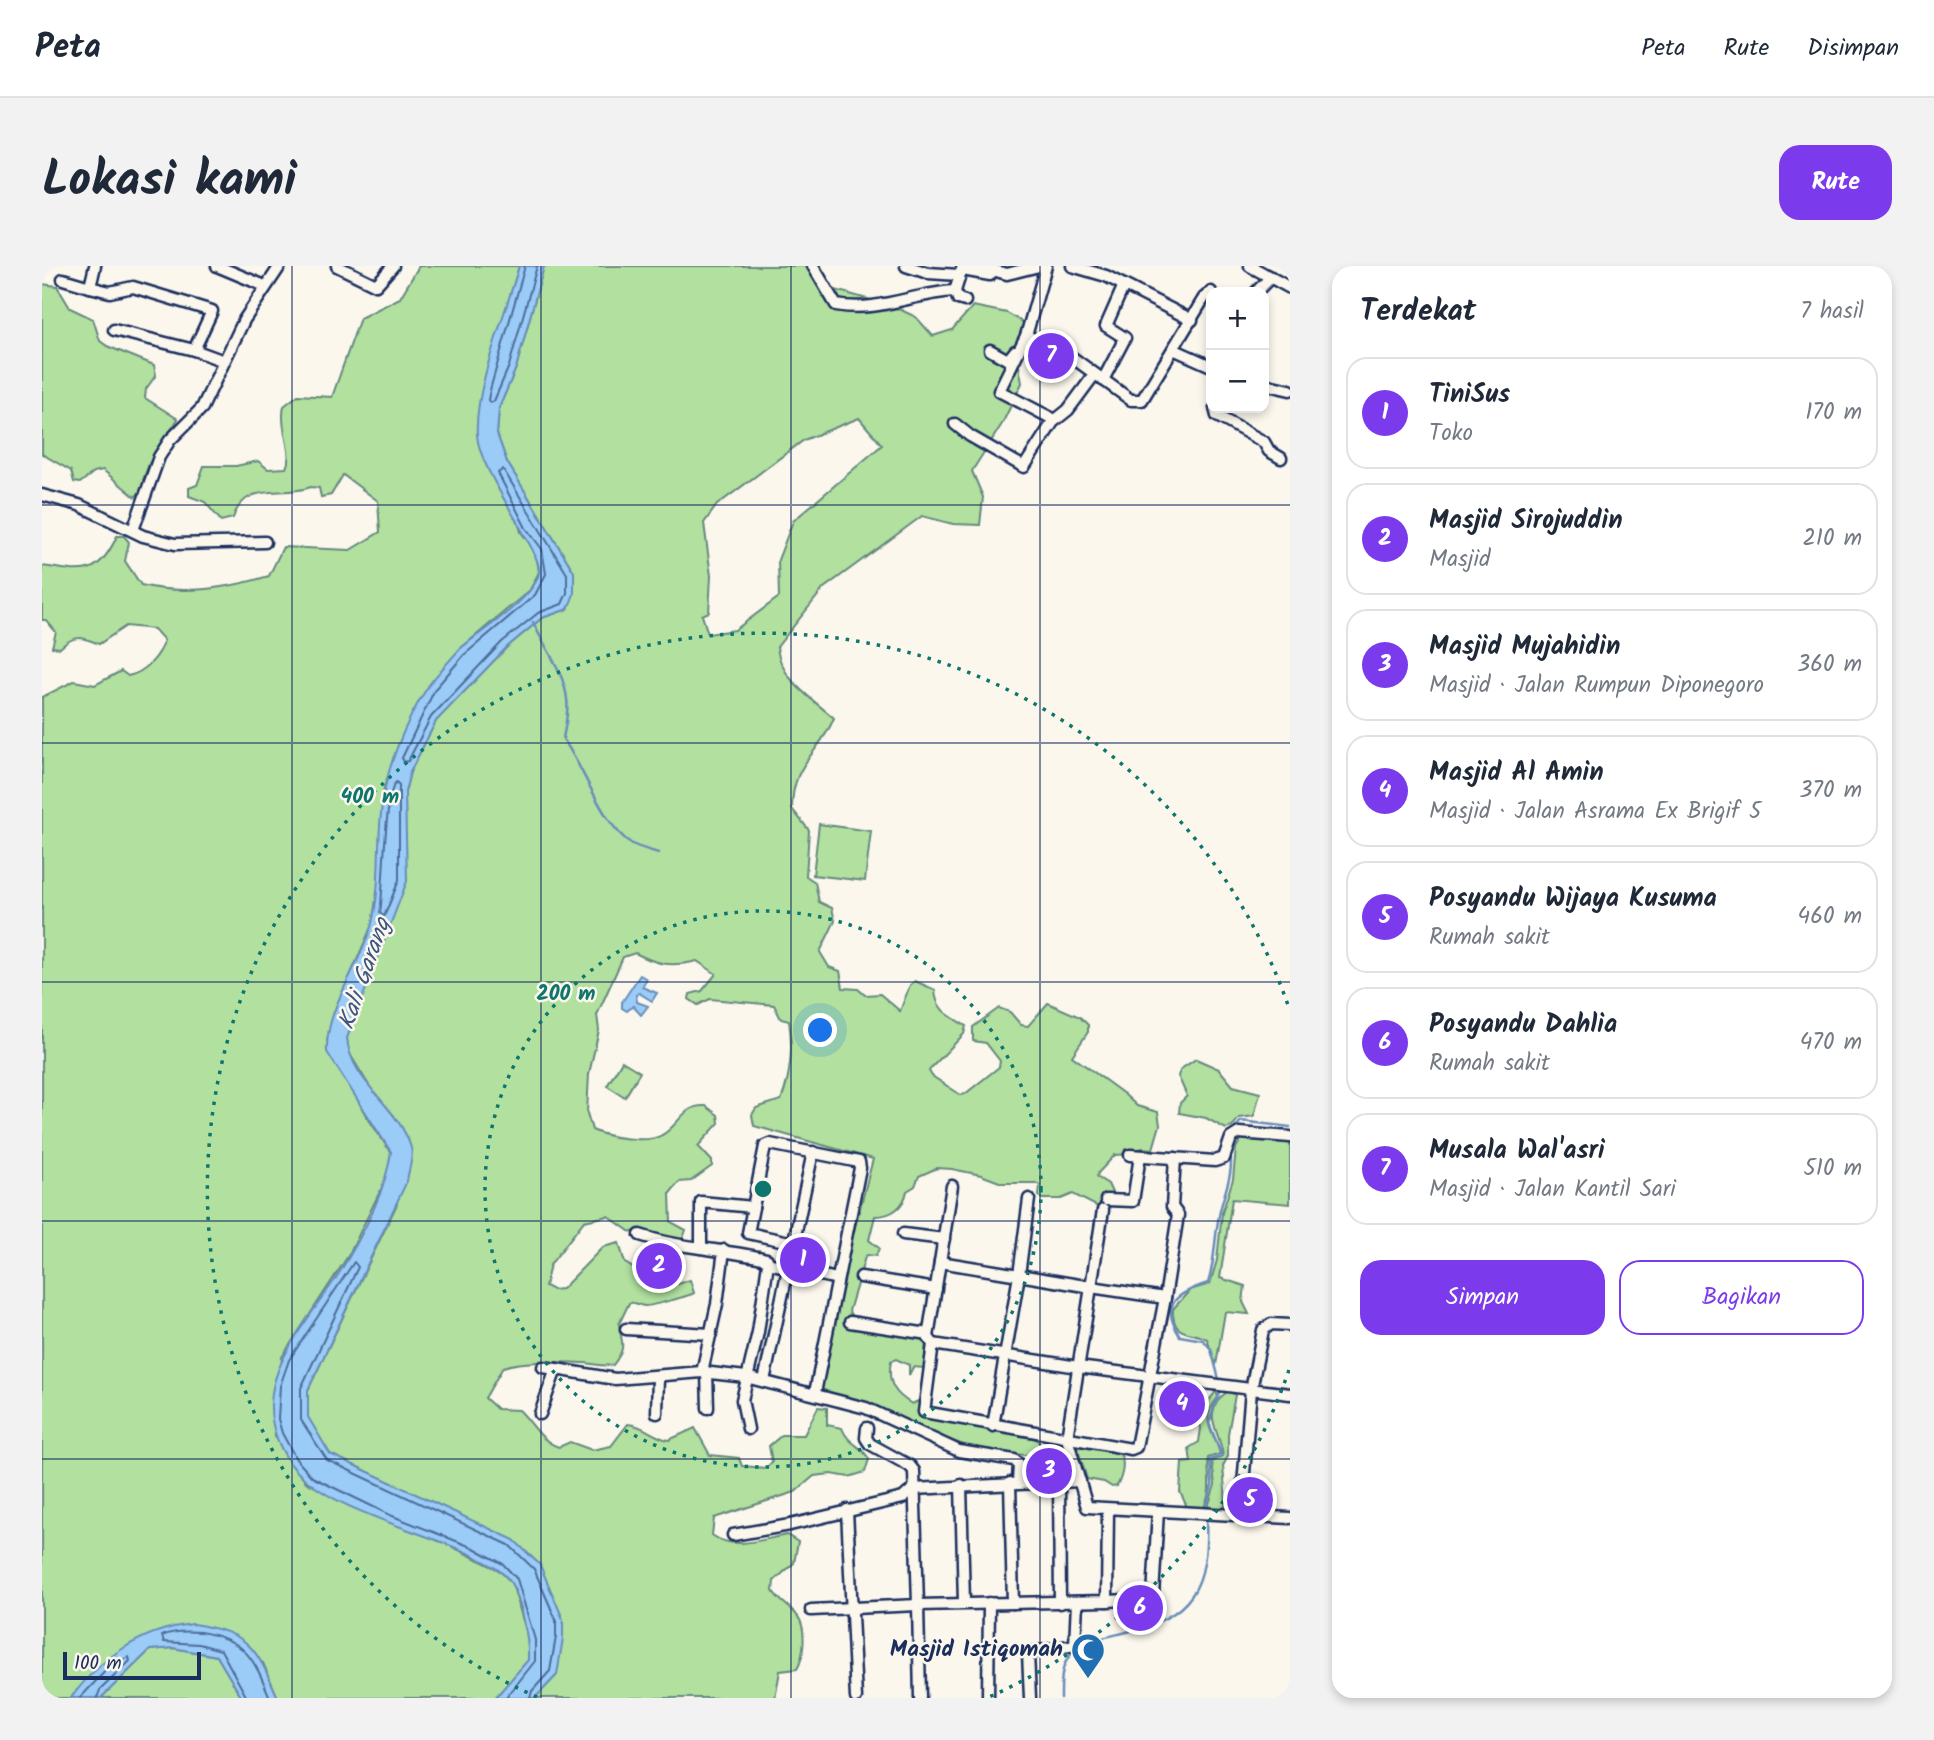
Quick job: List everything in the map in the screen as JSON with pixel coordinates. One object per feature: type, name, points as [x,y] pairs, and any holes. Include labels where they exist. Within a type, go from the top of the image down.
[{"type":"street","points":[[90,287],[94,266]]},
{"type":"street","points":[[217,266],[238,270],[265,286]]},
{"type":"street","points":[[133,530],[159,457],[170,440],[202,408],[265,286],[280,266]]},
{"type":"street","points":[[337,266],[376,285],[393,266]]},
{"type":"street","points":[[813,266],[836,305],[863,307],[955,291]]},
{"type":"street","points":[[906,266],[928,273],[963,271],[998,276],[1039,266]]},
{"type":"street","points":[[978,266],[1004,274]]},
{"type":"street","points":[[1046,266],[1025,338],[999,391],[1055,420]]},
{"type":"street","points":[[1072,266],[1106,276],[1192,320]]},
{"type":"street","points":[[1106,276],[1110,266]]},
{"type":"street","points":[[1256,267],[1290,288]]},
{"type":"street","points":[[963,271],[955,291],[958,299],[965,301]]},
{"type":"street","points":[[1261,287],[1271,277]]},
{"type":"street","points":[[63,279],[110,292],[133,287],[212,311],[194,350]]},
{"type":"street","points":[[955,424],[1024,467],[1055,420],[1068,411],[1099,377],[1125,338],[1106,326],[1124,285]]},
{"type":"street","points":[[1025,338],[1062,350],[1131,400],[1142,400],[1206,296]]},
{"type":"street","points":[[853,312],[895,309],[907,306],[913,300]]},
{"type":"street","points":[[114,330],[194,350],[224,361]]},
{"type":"street","points":[[990,350],[1010,359],[1025,338]]},
{"type":"street","points":[[1173,349],[1206,364]]},
{"type":"street","points":[[1269,385],[1290,390]]},
{"type":"street","points":[[1216,413],[1217,416],[1264,442],[1269,451],[1281,458]]},
{"type":"street","points":[[42,495],[79,505],[143,536],[175,544],[265,542]]},
{"type":"street","points":[[1290,1137],[1239,1133],[1229,1142],[1224,1158],[1216,1161],[1135,1156],[1133,1201],[1105,1205],[1067,1438],[1087,1507],[1290,1518]]},
{"type":"street","points":[[794,1242],[748,1233],[765,1146],[769,1144],[813,1152],[860,1164],[815,1393]]},
{"type":"street","points":[[764,1381],[813,1152]]},
{"type":"street","points":[[952,1186],[936,1289],[924,1412],[1130,1449],[1136,1447],[1151,1377],[1178,1215],[1172,1207],[1175,1158]]},
{"type":"street","points":[[993,1426],[1007,1355],[1029,1199]]},
{"type":"street","points":[[701,1248],[701,1202],[753,1207]]},
{"type":"street","points":[[903,1234],[944,1240]]},
{"type":"street","points":[[640,1235],[767,1259],[758,1332],[742,1400],[748,1429]]},
{"type":"street","points":[[708,1408],[704,1372],[724,1250]]},
{"type":"street","points":[[940,1262],[1165,1298]]},
{"type":"street","points":[[768,1263],[837,1279]]},
{"type":"street","points":[[861,1277],[936,1289]]},
{"type":"street","points":[[850,1322],[1078,1367],[1290,1394]]},
{"type":"street","points":[[1243,1485],[1251,1390],[1263,1330],[1271,1324],[1290,1325]]},
{"type":"street","points":[[626,1329],[711,1334]]},
{"type":"street","points":[[543,1367],[615,1379],[704,1372],[746,1377],[815,1393],[877,1412],[951,1448],[1014,1460],[1019,1464],[1014,1483],[1013,1603]]},
{"type":"street","points":[[540,1414],[556,1369]]},
{"type":"street","points":[[657,1413],[658,1377]]},
{"type":"street","points":[[867,1428],[866,1438],[870,1444],[912,1467],[920,1698]]},
{"type":"street","points":[[733,1535],[790,1525],[903,1498],[913,1489],[1080,1481]]},
{"type":"street","points":[[1059,1482],[1060,1603]]},
{"type":"street","points":[[961,1485],[964,1602]]},
{"type":"street","points":[[1107,1601],[1108,1509]]},
{"type":"street","points":[[847,1510],[856,1698]]},
{"type":"street","points":[[811,1610],[964,1602],[1060,1603],[1148,1599],[1153,1596],[1158,1511]]},
{"type":"street","points":[[1030,1698],[1028,1653],[1075,1645],[1077,1602]]},
{"type":"street","points":[[988,1698],[989,1603]]},
{"type":"green space","points":[[419,266],[519,266],[483,388],[521,532],[536,552],[539,572],[530,590],[459,650],[429,686],[408,726],[384,787],[378,887],[372,925],[338,1004],[327,1041],[364,1112],[391,1153],[387,1177],[350,1253],[282,1357],[275,1436],[290,1463],[307,1483],[388,1521],[433,1537],[499,1570],[512,1583],[529,1641],[528,1661],[495,1698],[278,1698],[263,1663],[193,1624],[77,1690],[71,1698],[42,1698],[42,697],[74,681],[95,685],[121,671],[128,676],[134,674],[146,668],[156,658],[164,640],[154,629],[126,626],[99,644],[78,638],[70,640],[60,648],[52,647],[56,632],[46,620],[42,620],[42,566],[68,570],[88,569],[103,559],[117,536],[124,536],[129,542],[125,561],[141,585],[173,590],[205,589],[269,576],[283,547],[350,550],[380,532],[378,501],[343,475],[331,495],[321,497],[319,488],[311,487],[255,494],[239,506],[233,518],[221,521],[205,502],[189,496],[189,488],[197,485],[204,466],[236,466],[258,461],[268,469],[286,468],[288,455],[283,423],[284,406],[298,395],[332,397],[360,318],[400,298]]},
{"type":"green space","points":[[544,266],[818,266],[825,287],[895,307],[916,317],[933,336],[952,330],[973,306],[1007,313],[1024,323],[1017,354],[1022,383],[1002,424],[972,471],[983,497],[980,525],[953,524],[922,516],[824,588],[777,647],[779,658],[790,678],[834,718],[801,769],[793,793],[792,809],[809,830],[806,876],[815,882],[819,902],[832,908],[835,921],[820,952],[829,967],[840,971],[843,988],[858,989],[865,995],[880,994],[900,1011],[910,985],[915,981],[935,990],[941,1008],[966,1026],[964,1034],[929,1071],[932,1076],[961,1095],[999,1067],[1000,1061],[986,1043],[973,1041],[973,1027],[999,1008],[1010,1012],[1021,1025],[1028,1026],[1048,1003],[1080,1017],[1088,1025],[1088,1032],[1072,1056],[1137,1106],[1158,1112],[1160,1125],[1153,1149],[1142,1148],[1131,1154],[1115,1155],[1098,1173],[1097,1177],[1108,1184],[1114,1197],[1109,1207],[1100,1208],[1073,1194],[1061,1199],[1042,1199],[1039,1196],[1040,1185],[1035,1183],[1002,1183],[981,1175],[937,1168],[919,1176],[915,1186],[907,1191],[896,1210],[875,1216],[869,1240],[879,1248],[876,1256],[865,1257],[849,1311],[853,1320],[923,1337],[926,1341],[924,1368],[913,1367],[909,1375],[909,1365],[896,1359],[891,1361],[890,1375],[896,1392],[912,1404],[918,1401],[922,1414],[1033,1436],[1047,1451],[1058,1457],[983,1452],[925,1431],[882,1410],[825,1393],[821,1387],[845,1265],[873,1159],[754,1126],[752,1115],[756,1108],[781,1100],[784,1091],[790,1061],[789,1021],[781,1019],[774,1005],[710,999],[698,1005],[689,999],[690,994],[702,991],[716,974],[697,961],[665,964],[635,953],[623,957],[597,1015],[599,1030],[589,1074],[587,1113],[592,1130],[627,1138],[655,1138],[668,1131],[692,1108],[706,1106],[718,1115],[719,1123],[698,1146],[712,1161],[712,1166],[691,1181],[679,1182],[670,1193],[671,1222],[686,1230],[683,1238],[679,1240],[629,1231],[608,1216],[584,1221],[550,1265],[545,1286],[553,1290],[562,1289],[603,1247],[619,1243],[625,1263],[656,1282],[678,1284],[690,1280],[694,1293],[648,1306],[629,1303],[619,1324],[622,1349],[613,1365],[532,1362],[503,1367],[485,1398],[497,1409],[519,1410],[542,1436],[559,1447],[570,1442],[592,1450],[611,1446],[628,1424],[639,1426],[669,1440],[695,1428],[710,1455],[739,1458],[742,1466],[766,1468],[772,1462],[769,1446],[782,1435],[804,1435],[818,1407],[827,1408],[827,1425],[842,1428],[869,1459],[865,1472],[849,1477],[831,1474],[814,1476],[795,1492],[714,1518],[712,1535],[720,1540],[739,1543],[787,1535],[798,1542],[794,1563],[774,1581],[773,1591],[800,1620],[804,1638],[803,1652],[797,1669],[780,1671],[775,1698],[535,1698],[557,1675],[540,1565],[513,1540],[330,1454],[307,1417],[308,1390],[397,1204],[394,1116],[373,1092],[348,1051],[347,1038],[405,828],[405,792],[410,772],[436,721],[507,647],[542,618],[568,609],[574,572],[507,462],[497,434],[499,408],[516,368]],"holes":[[[859,418],[882,445],[793,521],[778,560],[779,597],[735,630],[708,634],[702,615],[709,612],[711,576],[704,523],[717,505],[804,440]]]},
{"type":"green space","points":[[42,284],[57,286],[70,308],[93,319],[100,341],[154,365],[156,375],[146,389],[145,398],[178,419],[149,464],[143,480],[146,486],[135,497],[103,470],[94,472],[80,483],[74,482],[71,471],[42,454]]},
{"type":"green space","points":[[819,824],[871,831],[865,881],[813,875]]},
{"type":"green space","points":[[1196,1059],[1219,1069],[1233,1086],[1260,1093],[1254,1116],[1239,1118],[1232,1127],[1226,1129],[1206,1118],[1179,1113],[1180,1103],[1187,1096],[1178,1076],[1181,1069]]},
{"type":"green space","points":[[622,1061],[640,1072],[625,1097],[607,1086]]},
{"type":"green space","points":[[1244,1135],[1290,1139],[1290,1204],[1232,1199],[1220,1278],[1245,1286],[1243,1302],[1249,1314],[1225,1312],[1216,1365],[1207,1339],[1179,1329],[1173,1318],[1173,1309],[1190,1290],[1210,1284],[1217,1260],[1222,1213],[1233,1179],[1236,1148]]},
{"type":"green space","points":[[1229,1390],[1235,1395],[1228,1434],[1228,1456],[1223,1466],[1226,1503],[1223,1510],[1207,1510],[1215,1485],[1212,1462],[1223,1456],[1213,1414],[1215,1406]]},
{"type":"green space","points":[[1216,1391],[1218,1397],[1208,1421],[1220,1454],[1208,1458],[1208,1498],[1202,1510],[1188,1509],[1180,1492],[1182,1463],[1191,1462],[1189,1448],[1199,1442],[1201,1428],[1198,1416]]},
{"type":"green space","points":[[1087,1445],[1118,1451],[1123,1468],[1117,1486],[1112,1487],[1104,1482],[1087,1479],[1077,1447]]},
{"type":"green space","points":[[173,1648],[217,1656],[242,1698],[101,1698],[150,1650]]},
{"type":"water","name":"Kali Garang","points":[[519,266],[544,266],[516,368],[499,408],[497,434],[507,462],[574,572],[574,594],[568,609],[542,618],[507,647],[436,721],[410,772],[405,792],[407,881],[347,1038],[350,1054],[357,1068],[405,1133],[412,1152],[411,1160],[407,1181],[308,1390],[308,1417],[330,1454],[514,1540],[540,1565],[563,1619],[557,1675],[535,1698],[495,1698],[528,1660],[521,1610],[515,1591],[505,1575],[456,1548],[350,1507],[326,1494],[306,1480],[290,1463],[276,1437],[271,1412],[273,1389],[280,1366],[291,1343],[336,1278],[362,1234],[383,1185],[391,1152],[327,1052],[328,1035],[337,1003],[372,923],[377,896],[383,797],[392,763],[412,714],[433,680],[460,649],[517,604],[535,583],[539,573],[538,562],[488,470],[477,435],[480,395]]},
{"type":"water","points":[[640,975],[647,979],[642,987],[657,993],[652,1001],[639,993],[636,995],[637,1002],[648,1006],[641,1015],[633,1006],[627,1011],[622,1008],[622,1002]]},
{"type":"water","points":[[193,1624],[227,1632],[249,1645],[263,1666],[278,1698],[242,1698],[217,1656],[173,1648],[150,1650],[101,1698],[71,1698],[96,1670],[124,1647],[157,1632]]},
{"type":"waterway","points":[[533,622],[558,669],[565,689],[568,708],[563,739],[612,824],[632,844],[658,853]]},
{"type":"waterway","points":[[1229,1135],[1241,1121],[1290,1127]]},
{"type":"waterway","points":[[1220,1383],[1211,1349],[1203,1340],[1180,1336],[1171,1316],[1171,1308],[1180,1296],[1208,1283],[1218,1220],[1230,1174],[1230,1151]]},
{"type":"waterway","points":[[1206,1510],[1212,1485],[1210,1460],[1222,1456],[1209,1423],[1221,1389]]},
{"type":"waterway","points":[[1061,1698],[1063,1668],[1078,1648],[1166,1618],[1181,1608],[1192,1595],[1200,1580],[1204,1562],[1206,1517]]},
{"type":"place","name":"Musala Wal'asri","points":[[1051,356]]},
{"type":"place","name":"TiniSus","points":[[803,1260]]},
{"type":"place","name":"Masjid Sirojuddin","points":[[659,1266]]},
{"type":"place","name":"Masjid Al Amin","points":[[1182,1404]]},
{"type":"place","name":"Masjid Mujahidin","points":[[1049,1471]]},
{"type":"place","name":"Posyandu Wijaya Kusuma","points":[[1250,1500]]},
{"type":"place","name":"Posyandu Dahlia","points":[[1140,1608]]},
{"type":"place","name":"Masjid Istiqomah","points":[[1088,1680]]}]
